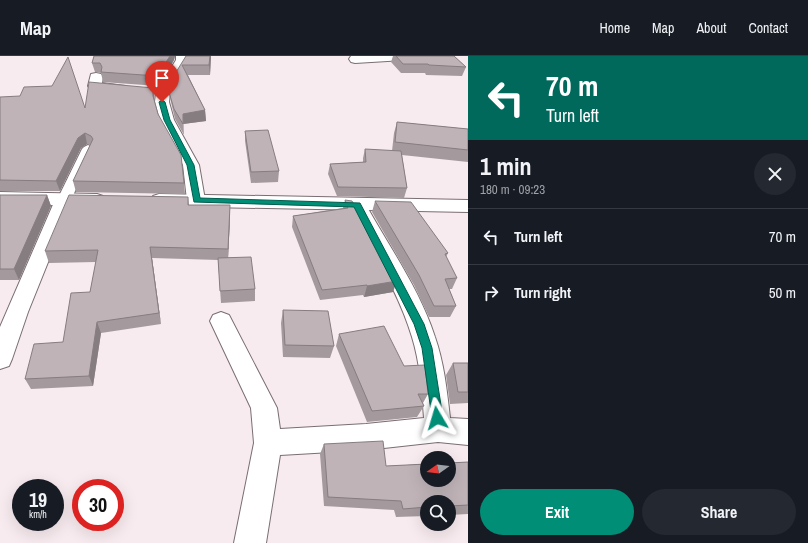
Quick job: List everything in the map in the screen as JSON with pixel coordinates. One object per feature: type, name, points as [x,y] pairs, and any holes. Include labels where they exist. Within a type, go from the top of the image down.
[{"type":"street","points":[[182,56],[182,60],[156,92],[162,102],[167,120],[191,165],[196,200]]},
{"type":"street","points":[[355,59],[404,56]]},
{"type":"street","points":[[96,77],[94,84],[96,87],[134,90]]},
{"type":"street","points":[[0,198],[111,200]]},
{"type":"street","points":[[0,359],[17,312],[64,200]]},
{"type":"street","points":[[142,200],[468,206]]},
{"type":"street","points":[[357,205],[419,324],[427,348],[438,429]]},
{"type":"street","points":[[221,321],[264,408],[268,443],[250,543]]},
{"type":"street","points":[[268,443],[366,437],[438,429],[468,432]]},
{"type":"lane","points":[[64,200],[88,148]]},
{"type":"building","points":[[94,56],[170,56],[157,76],[101,72],[102,67],[100,63],[92,63]]},
{"type":"building","points":[[186,56],[210,56],[209,65],[182,65],[205,110],[183,114],[183,124],[174,109],[169,92],[170,82]]},
{"type":"building","points":[[396,56],[454,56],[466,67],[403,64]]},
{"type":"building","points":[[68,57],[85,108],[89,82],[153,88],[153,96],[158,114],[181,155],[184,183],[73,181],[93,139],[85,133],[78,138],[56,181],[0,180],[0,97],[20,96],[24,87],[52,86]]},
{"type":"building","points":[[397,122],[468,129],[468,150],[395,142]]},
{"type":"building","points":[[268,130],[279,171],[251,172],[245,131]]},
{"type":"building","points":[[365,149],[401,151],[407,188],[338,187],[330,164],[366,162]]},
{"type":"building","points":[[0,195],[47,195],[14,269],[0,269]]},
{"type":"building","points":[[69,195],[188,197],[188,205],[230,205],[228,249],[150,247],[159,313],[97,322],[89,376],[25,379],[34,344],[63,342],[71,293],[90,292],[98,250],[45,251]]},
{"type":"building","points":[[345,200],[352,201],[397,281],[367,286],[322,290],[293,216],[348,208]]},
{"type":"building","points":[[375,201],[411,202],[448,253],[445,254],[457,278],[445,279],[456,306],[434,306],[419,275]]},
{"type":"building","points":[[251,257],[255,289],[220,291],[218,258]]},
{"type":"building","points":[[283,310],[328,311],[334,346],[285,345]]},
{"type":"building","points":[[384,326],[404,366],[425,365],[428,394],[418,394],[424,406],[372,411],[339,334]]},
{"type":"building","points":[[453,363],[468,363],[468,392],[458,392]]},
{"type":"building","points":[[383,441],[386,466],[420,464],[420,487],[456,487],[456,463],[468,462],[468,505],[456,506],[456,495],[420,495],[420,508],[403,509],[401,501],[328,497],[324,444]]},
{"type":"route","points":[[162,102],[167,120],[191,165],[196,200],[357,205],[419,324],[427,348],[437,418]]}]
